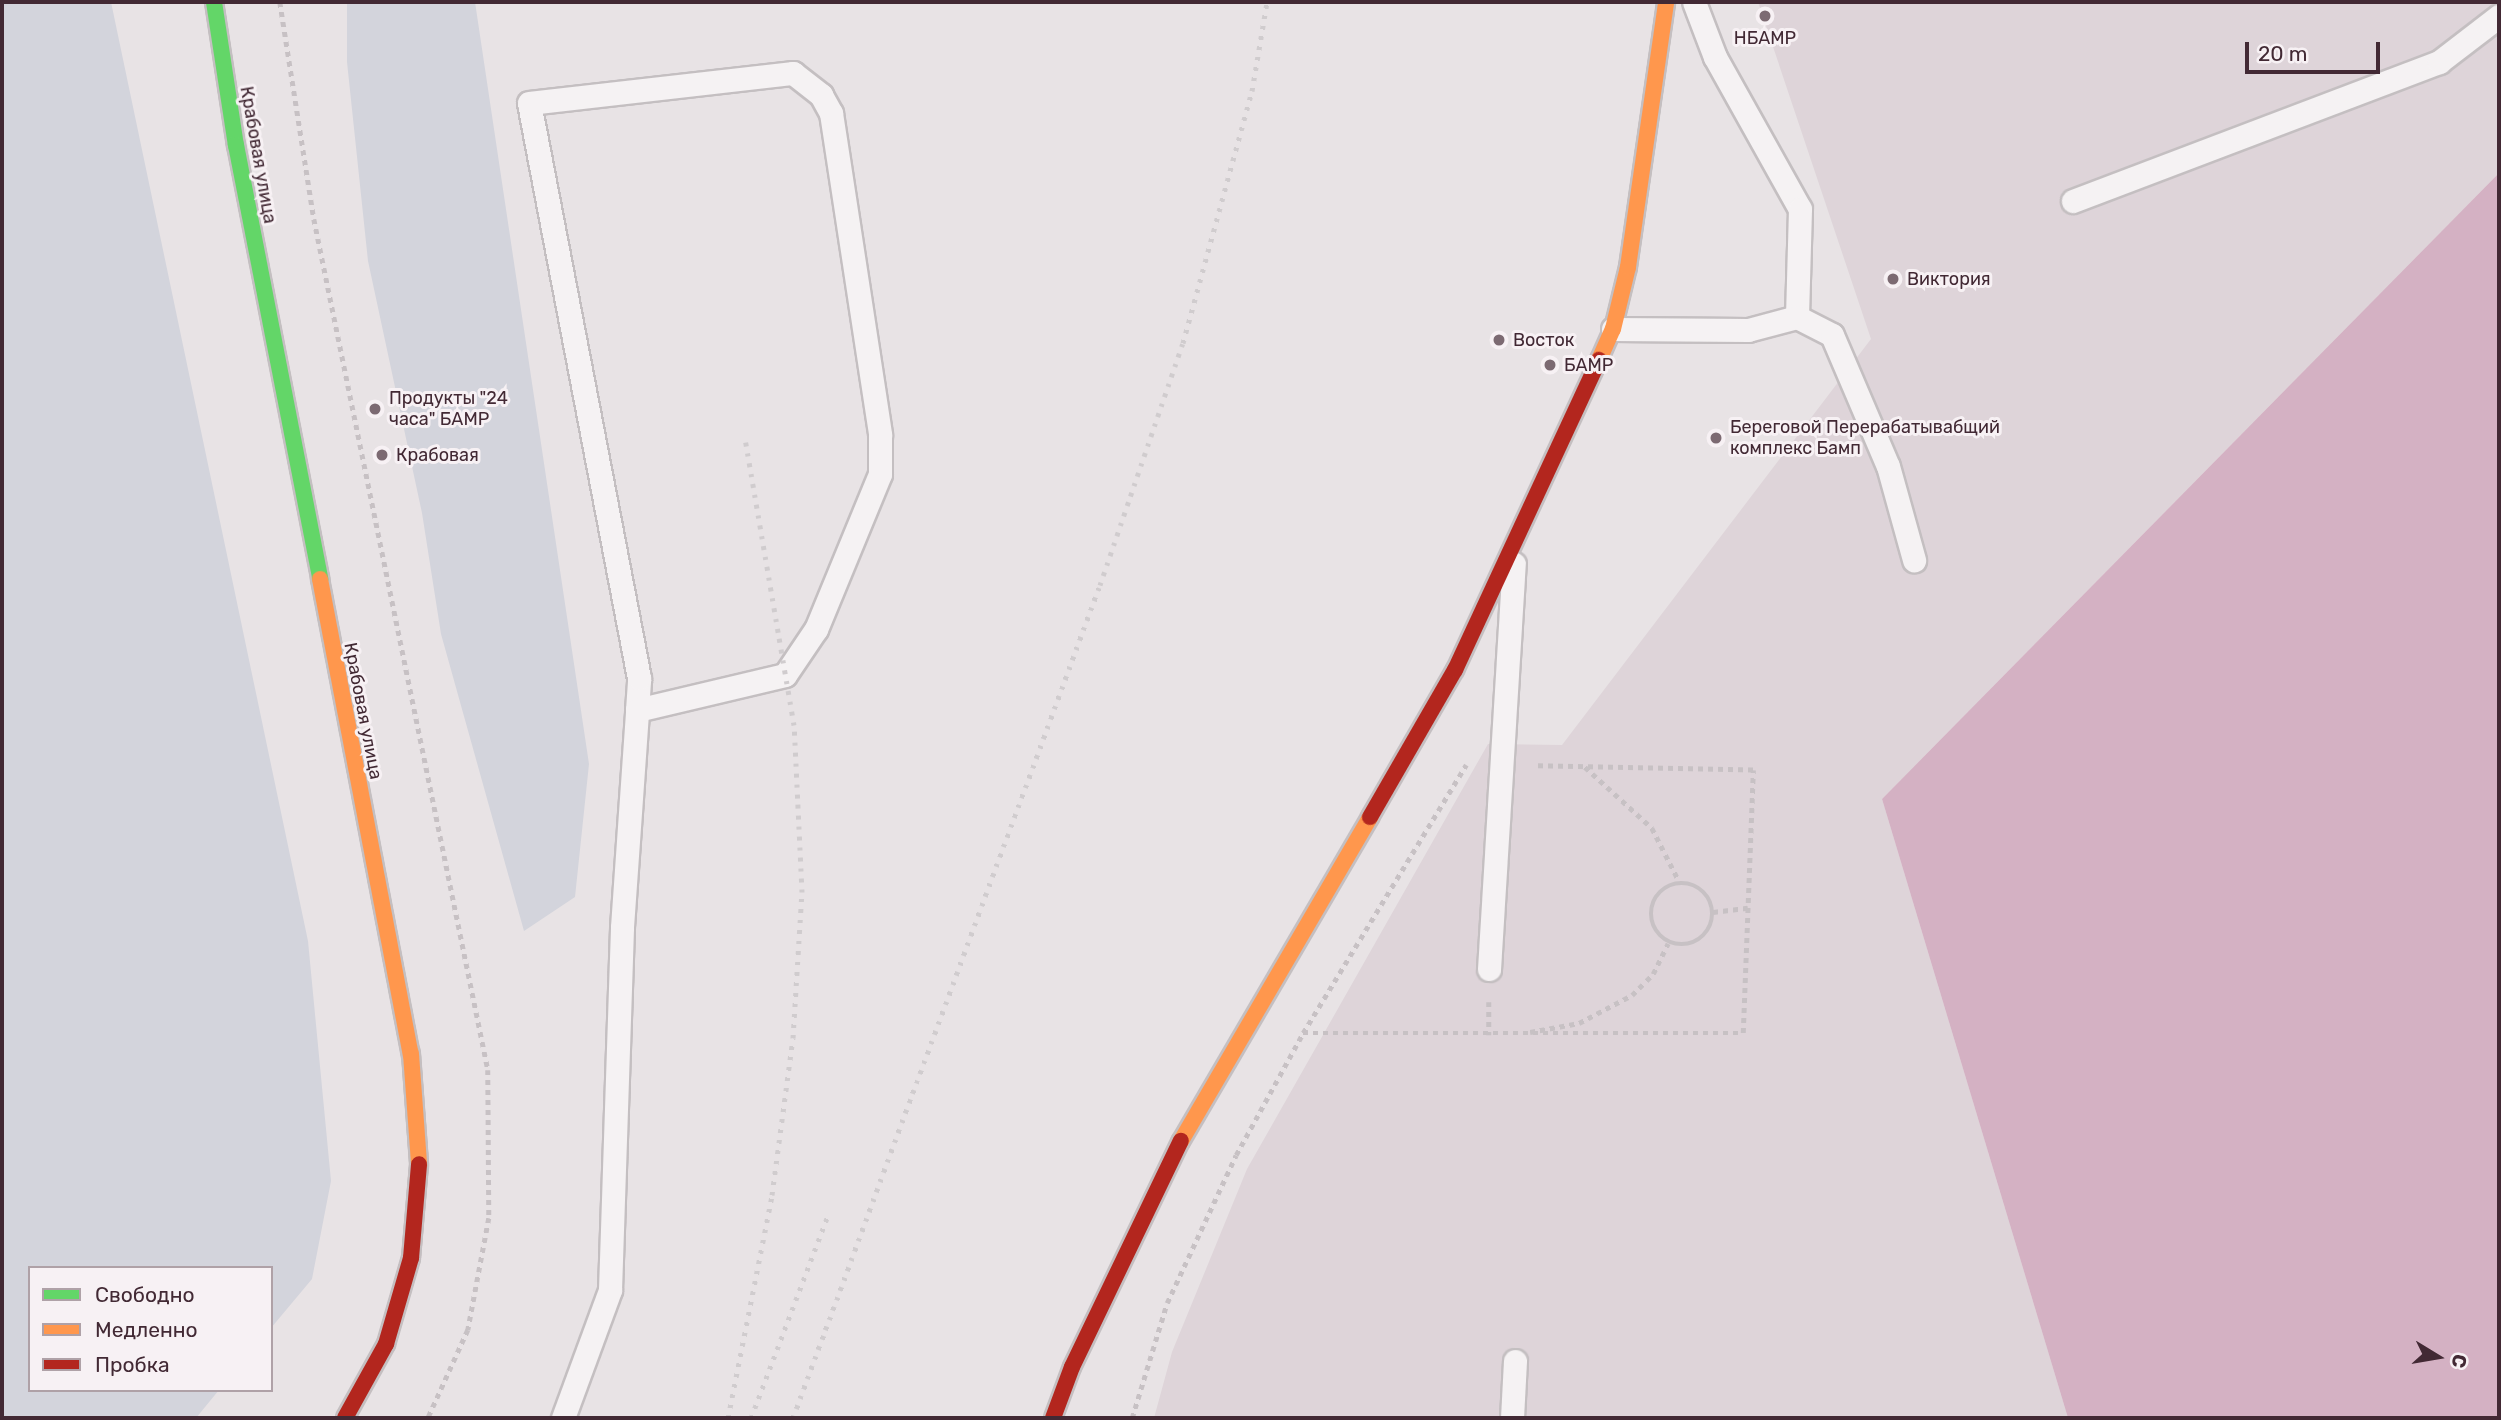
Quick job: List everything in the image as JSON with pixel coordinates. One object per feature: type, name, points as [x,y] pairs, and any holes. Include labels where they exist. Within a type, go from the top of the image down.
[{"type":"street","name":"Крабовая улица","points":[[214,2],[241,172],[411,1054],[420,1157],[411,1258],[386,1344],[345,1418]]},
{"type":"street","points":[[1053,1418],[1072,1367],[1172,1157],[1455,670],[1514,551],[1613,329],[1628,267],[1666,2]]},
{"type":"lane","points":[[1694,2],[1715,57],[1800,209],[1797,317]]},
{"type":"lane","points":[[2073,201],[2439,62],[2499,16]]},
{"type":"lane","points":[[563,1418],[610,1290],[622,927],[636,710],[639,678],[529,103],[793,73],[821,95],[831,113],[880,435],[880,474],[816,629],[785,675],[636,710]]},
{"type":"lane","points":[[1613,329],[1748,330],[1797,317],[1832,335],[1888,466],[1914,560]]},
{"type":"lane","points":[[1489,970],[1499,765],[1514,551]]},
{"type":"lane","points":[[1512,1418],[1515,1361]]},
{"type":"path","points":[[280,2],[314,219],[488,1070],[489,1218],[468,1331],[428,1418]]},
{"type":"path","points":[[1132,1418],[1167,1303],[1219,1189],[1303,1033],[1467,764],[1753,770],[1743,1033],[1303,1033]]},
{"type":"path","points":[[1584,767],[1652,828],[1680,883]]},
{"type":"path","points":[[1680,883],[1699,885],[1713,912],[1711,926],[1703,937],[1684,946],[1668,943],[1651,921],[1651,909],[1664,888],[1680,883]]},
{"type":"path","points":[[1713,912],[1748,908]]},
{"type":"path","points":[[1518,1035],[1579,1023],[1632,995],[1653,975],[1668,943]]},
{"type":"shaded area","points":[[2,2],[111,2],[308,941],[331,1181],[312,1279],[273,1326],[273,1266],[28,1266],[28,1392],[217,1392],[196,1418],[2,1418]]},
{"type":"shaded area","points":[[347,2],[475,2],[589,764],[575,897],[524,931],[441,634],[422,513],[368,261],[347,62]]},
{"type":"shaded area","points":[[1758,2],[2499,2],[2499,173],[1882,799],[2068,1418],[1154,1418],[1172,1352],[1247,1169],[1488,744],[1562,745],[1871,339]]},
{"type":"shaded area","points":[[2499,173],[2499,1418],[2068,1418],[1882,799]]},
{"type":"railway","points":[[793,1418],[1100,585],[1183,343],[1252,91],[1267,2]]},
{"type":"railway","points":[[728,1418],[772,1195],[793,1038],[802,892],[794,725],[745,437]]},
{"type":"railway","points":[[751,1418],[828,1215]]},
{"type":"traffic: fast","points":[[214,2],[236,145],[320,579]]},
{"type":"traffic: slow","points":[[1599,360],[1613,329],[1628,267],[1666,2]]},
{"type":"traffic: slow","points":[[320,579],[411,1054],[419,1164]]},
{"type":"traffic: slow","points":[[1181,1141],[1370,817]]},
{"type":"traffic: jam","points":[[1370,817],[1455,670],[1599,360]]},
{"type":"traffic: jam","points":[[1053,1418],[1072,1367],[1181,1141]]},
{"type":"traffic: jam","points":[[345,1418],[386,1344],[411,1258],[419,1164]]},
{"type":"place","name":"НБАМР","points":[[1765,16]]},
{"type":"place","name":"Виктория","points":[[1893,279]]},
{"type":"place","name":"Восток","points":[[1499,340]]},
{"type":"place","name":"БАМР","points":[[1550,365]]},
{"type":"place","name":"Продукты \"24 часа\" БАМР","points":[[375,409]]},
{"type":"place","name":"Береговой Перерабатывабщий комплекс Бамп","points":[[1716,438]]},
{"type":"place","name":"Крабовая","points":[[382,455]]}]
